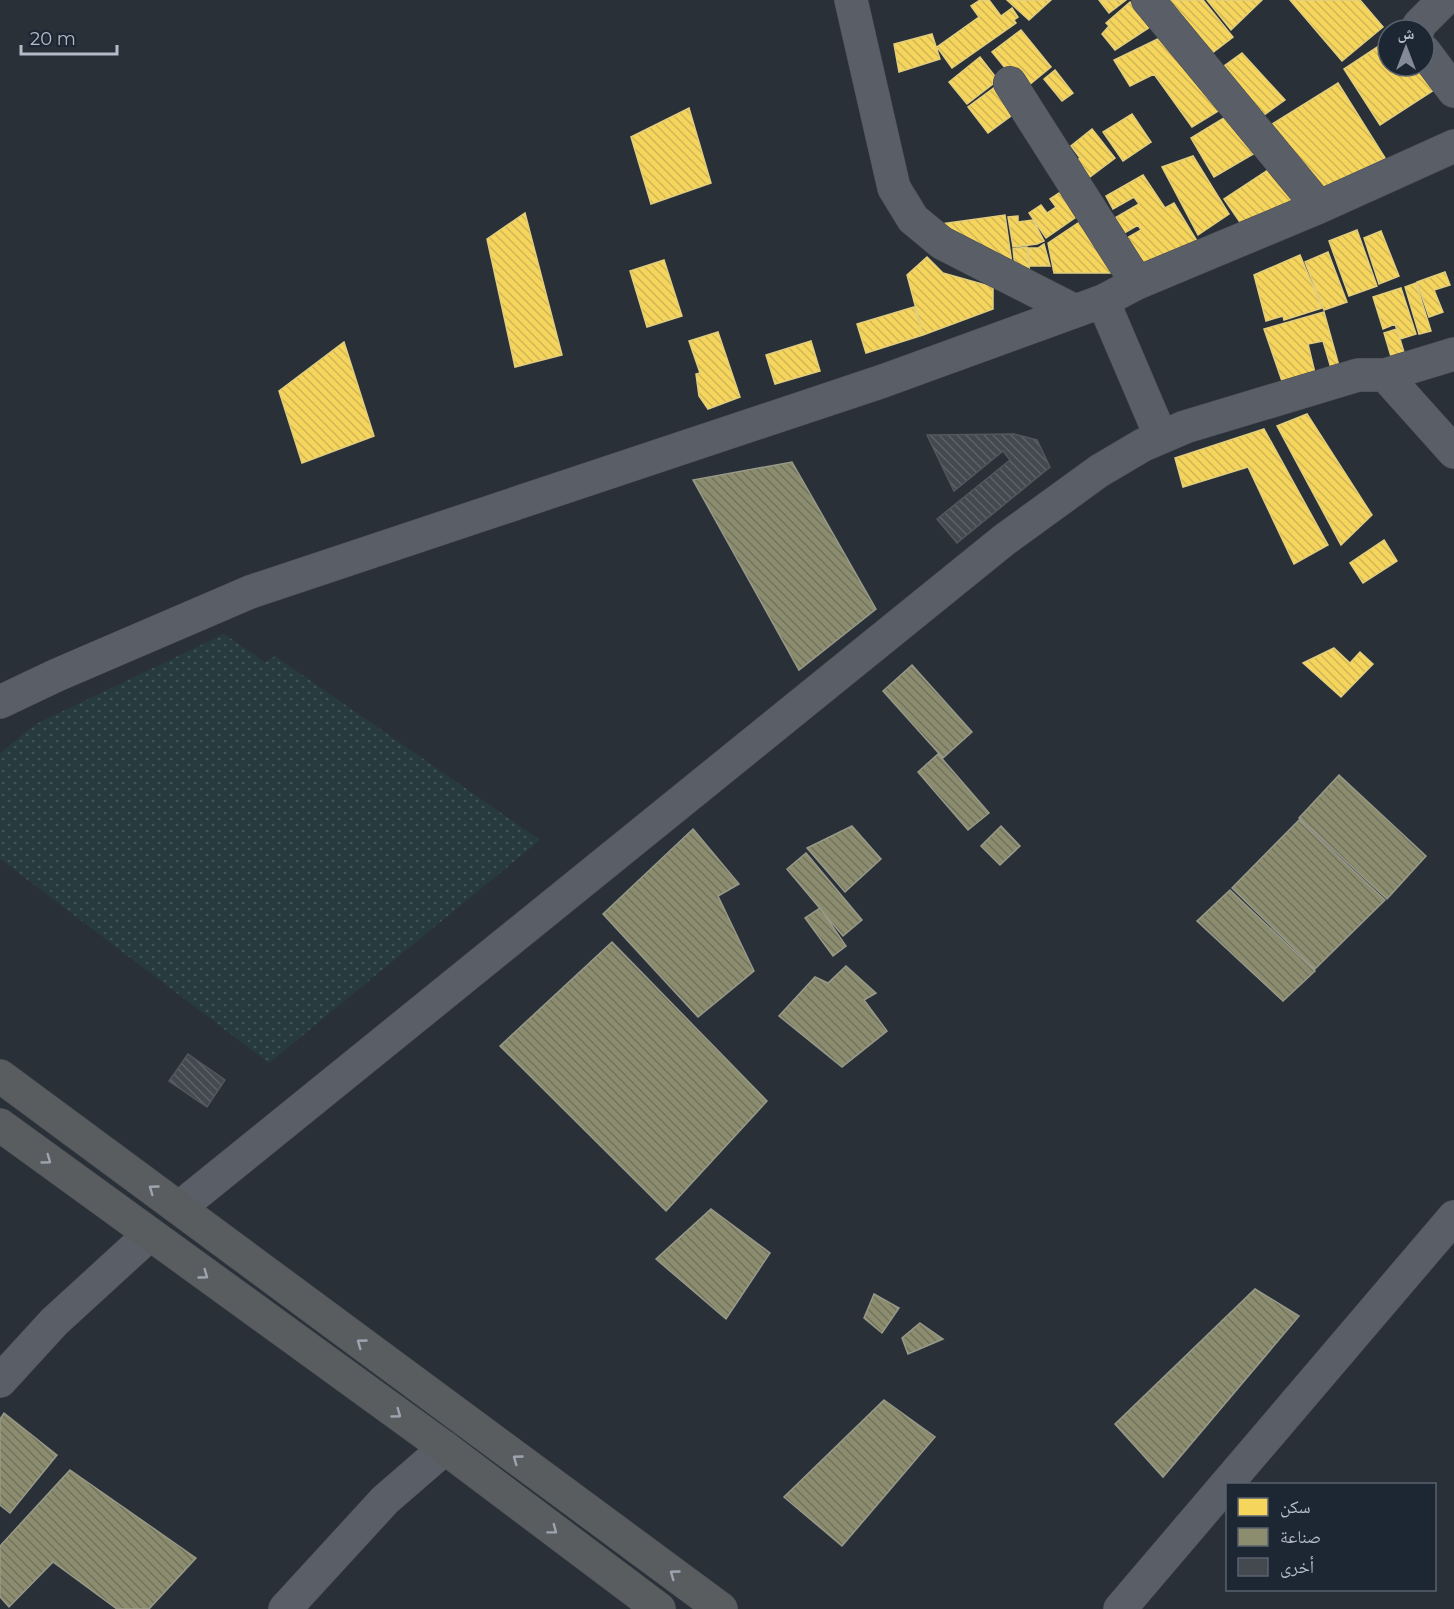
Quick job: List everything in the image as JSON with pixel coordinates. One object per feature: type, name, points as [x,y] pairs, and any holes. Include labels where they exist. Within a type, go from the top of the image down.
[{"type":"highway","points":[[0,1076],[721,1609]]},
{"type":"highway","points":[[0,1125],[148,1235],[445,1448],[659,1609]]},
{"type":"street","points":[[851,0],[894,188],[913,219],[942,243],[1089,306],[1161,437]]},
{"type":"street","points":[[1148,0],[1319,207]]},
{"type":"street","points":[[1426,18],[1444,0]]},
{"type":"street","points":[[1436,67],[1454,91]]},
{"type":"street","points":[[1010,83],[1137,283]]},
{"type":"street","points":[[0,702],[250,592],[883,381],[1089,306],[1454,146]]},
{"type":"street","points":[[179,1208],[1004,540],[1099,471],[1143,444],[1185,428],[1358,375],[1385,375],[1454,354]]},
{"type":"street","points":[[1385,375],[1454,453]]},
{"type":"street","points":[[1227,1483],[1454,1217]]},
{"type":"street","points":[[0,1381],[54,1322],[148,1235]]},
{"type":"street","points":[[285,1609],[385,1500],[445,1448]]},
{"type":"street","points":[[1120,1609],[1226,1485]]},
{"type":"green space","points":[[224,634],[265,662],[275,656],[540,840],[269,1063],[0,859],[0,753],[36,724]]},
{"type":"building: سكن","points":[[980,0],[989,0],[1001,16],[1012,8],[1018,17],[1014,20],[1016,23],[952,68],[937,47],[979,17],[971,6]]},
{"type":"building: سكن","points":[[1007,0],[1051,0],[1029,20]]},
{"type":"building: سكن","points":[[1099,0],[1126,0],[1109,13]]},
{"type":"building: سكن","points":[[1152,0],[1203,0],[1233,37],[1203,60]]},
{"type":"building: سكن","points":[[1207,0],[1262,0],[1231,30]]},
{"type":"building: سكن","points":[[1290,0],[1360,0],[1376,19],[1376,33],[1342,61]]},
{"type":"building: سكن","points":[[1130,2],[1150,27],[1115,50],[1102,34],[1109,26],[1106,23]]},
{"type":"building: سكن","points":[[1021,30],[1051,67],[1023,90],[992,52]]},
{"type":"building: سكن","points":[[932,34],[940,59],[899,72],[894,44]]},
{"type":"building: سكن","points":[[1164,36],[1223,108],[1192,127],[1154,74],[1130,86],[1114,60]]},
{"type":"building: سكن","points":[[1376,48],[1376,78],[1426,78],[1434,90],[1380,125],[1344,69]]},
{"type":"building: سكن","points":[[1242,53],[1285,100],[1254,122],[1213,74]]},
{"type":"building: سكن","points":[[980,57],[998,80],[967,104],[949,82]]},
{"type":"building: سكن","points":[[1055,70],[1073,93],[1062,101],[1044,79]]},
{"type":"building: سكن","points":[[1338,83],[1385,158],[1317,192],[1269,126]]},
{"type":"building: سكن","points":[[999,84],[1019,110],[988,133],[968,107]]},
{"type":"building: سكن","points":[[689,108],[711,183],[651,204],[631,137]]},
{"type":"building: سكن","points":[[1232,113],[1255,153],[1214,177],[1191,138]]},
{"type":"building: سكن","points":[[1132,114],[1151,142],[1123,161],[1103,132]]},
{"type":"building: سكن","points":[[1092,129],[1115,158],[1086,180],[1073,163],[1080,158],[1071,146]]},
{"type":"building: سكن","points":[[1193,156],[1229,214],[1198,235],[1162,167]]},
{"type":"building: سكن","points":[[1271,168],[1294,201],[1242,225],[1224,199]]},
{"type":"building: سكن","points":[[1143,175],[1165,208],[1174,203],[1203,251],[1139,279],[1118,243],[1141,230],[1138,225],[1121,235],[1113,219],[1139,204],[1134,197],[1113,209],[1106,196]]},
{"type":"building: سكن","points":[[1062,191],[1079,215],[1046,238],[1029,213],[1041,205],[1047,213],[1056,207],[1050,199]]},
{"type":"building: سكن","points":[[525,213],[562,355],[515,367],[487,239]]},
{"type":"building: سكن","points":[[1005,215],[1012,264],[941,224]]},
{"type":"building: سكن","points":[[1018,216],[1018,222],[1033,220],[1044,241],[1013,247],[1008,217]]},
{"type":"building: سكن","points":[[1081,221],[1112,273],[1054,273],[1048,243]]},
{"type":"building: سكن","points":[[1357,230],[1377,286],[1349,296],[1329,241]]},
{"type":"building: سكن","points":[[1381,231],[1399,276],[1379,284],[1364,238]]},
{"type":"building: سكن","points":[[1044,244],[1050,266],[1030,266],[1028,248],[1038,248]]},
{"type":"building: سكن","points":[[1027,247],[1030,275],[1016,276],[1013,249]]},
{"type":"building: سكن","points":[[1328,252],[1347,302],[1324,310],[1305,262]]},
{"type":"building: سكن","points":[[1300,255],[1322,308],[1284,320],[1283,316],[1266,321],[1254,275]]},
{"type":"building: سكن","points":[[927,257],[943,273],[993,287],[993,309],[923,335],[907,275]]},
{"type":"building: سكن","points":[[664,260],[682,316],[647,327],[630,271]]},
{"type":"building: سكن","points":[[1445,272],[1450,285],[1434,290],[1443,312],[1429,317],[1417,282]]},
{"type":"building: سكن","points":[[1416,283],[1431,331],[1419,334],[1405,287]]},
{"type":"building: سكن","points":[[1401,288],[1416,334],[1400,339],[1395,324],[1383,329],[1373,297]]},
{"type":"building: سكن","points":[[914,307],[923,335],[866,353],[857,324]]},
{"type":"building: سكن","points":[[1324,312],[1339,366],[1331,368],[1323,341],[1308,344],[1315,373],[1283,384],[1264,329]]},
{"type":"building: سكن","points":[[1397,329],[1406,359],[1393,363],[1384,333]]},
{"type":"building: سكن","points":[[718,332],[740,397],[708,409],[699,396],[696,374],[700,373],[689,341]]},
{"type":"building: سكن","points":[[811,341],[820,371],[775,384],[766,355]]},
{"type":"building: سكن","points":[[344,342],[374,436],[302,463],[279,391]]},
{"type":"building: سكن","points":[[1307,414],[1372,515],[1341,545],[1277,426]]},
{"type":"building: سكن","points":[[1264,429],[1328,545],[1294,564],[1248,467],[1183,487],[1175,458]]},
{"type":"building: سكن","points":[[1384,540],[1397,561],[1363,583],[1350,563]]},
{"type":"building: سكن","points":[[1334,648],[1350,663],[1360,652],[1373,664],[1341,697],[1303,663]]},
{"type":"building: صناعة","points":[[792,462],[876,609],[799,670],[693,480]]},
{"type":"building: صناعة","points":[[912,665],[972,732],[943,758],[883,691]]},
{"type":"building: صناعة","points":[[938,754],[989,813],[968,830],[918,772]]},
{"type":"building: صناعة","points":[[1339,775],[1426,856],[1387,899],[1299,818]]},
{"type":"building: صناعة","points":[[1299,820],[1385,900],[1315,969],[1232,888]]},
{"type":"building: صناعة","points":[[852,826],[881,859],[845,892],[807,848]]},
{"type":"building: صناعة","points":[[1001,826],[1020,846],[1000,865],[981,846]]},
{"type":"building: صناعة","points":[[693,829],[739,884],[718,896],[754,971],[698,1017],[603,914]]},
{"type":"building: صناعة","points":[[806,853],[862,920],[843,936],[787,869]]},
{"type":"building: صناعة","points":[[1230,890],[1315,971],[1283,1001],[1197,921]]},
{"type":"building: صناعة","points":[[820,908],[846,946],[833,956],[805,918]]},
{"type":"building: صناعة","points":[[612,942],[767,1101],[666,1211],[500,1046]]},
{"type":"building: صناعة","points":[[846,966],[876,993],[864,1000],[887,1031],[842,1067],[779,1016],[815,977],[828,983]]},
{"type":"building: صناعة","points":[[711,1209],[770,1253],[726,1319],[656,1259]]},
{"type":"building: صناعة","points":[[1255,1289],[1299,1316],[1163,1477],[1115,1424]]},
{"type":"building: صناعة","points":[[874,1294],[899,1308],[882,1333],[864,1318]]},
{"type":"building: صناعة","points":[[920,1323],[943,1339],[908,1354],[902,1338]]},
{"type":"building: صناعة","points":[[884,1400],[935,1437],[842,1546],[784,1497]]},
{"type":"building: صناعة","points":[[4,1413],[57,1455],[10,1513],[0,1505],[0,1419]]},
{"type":"building: صناعة","points":[[70,1470],[196,1558],[149,1609],[117,1609],[53,1562],[9,1607],[0,1597],[0,1546]]},
{"type":"building: أخرى","points":[[1014,434],[1037,440],[1050,467],[957,543],[937,519],[1010,460],[1003,451],[954,491],[927,435]]},
{"type":"building: أخرى","points":[[188,1054],[225,1080],[207,1107],[169,1081]]}]
